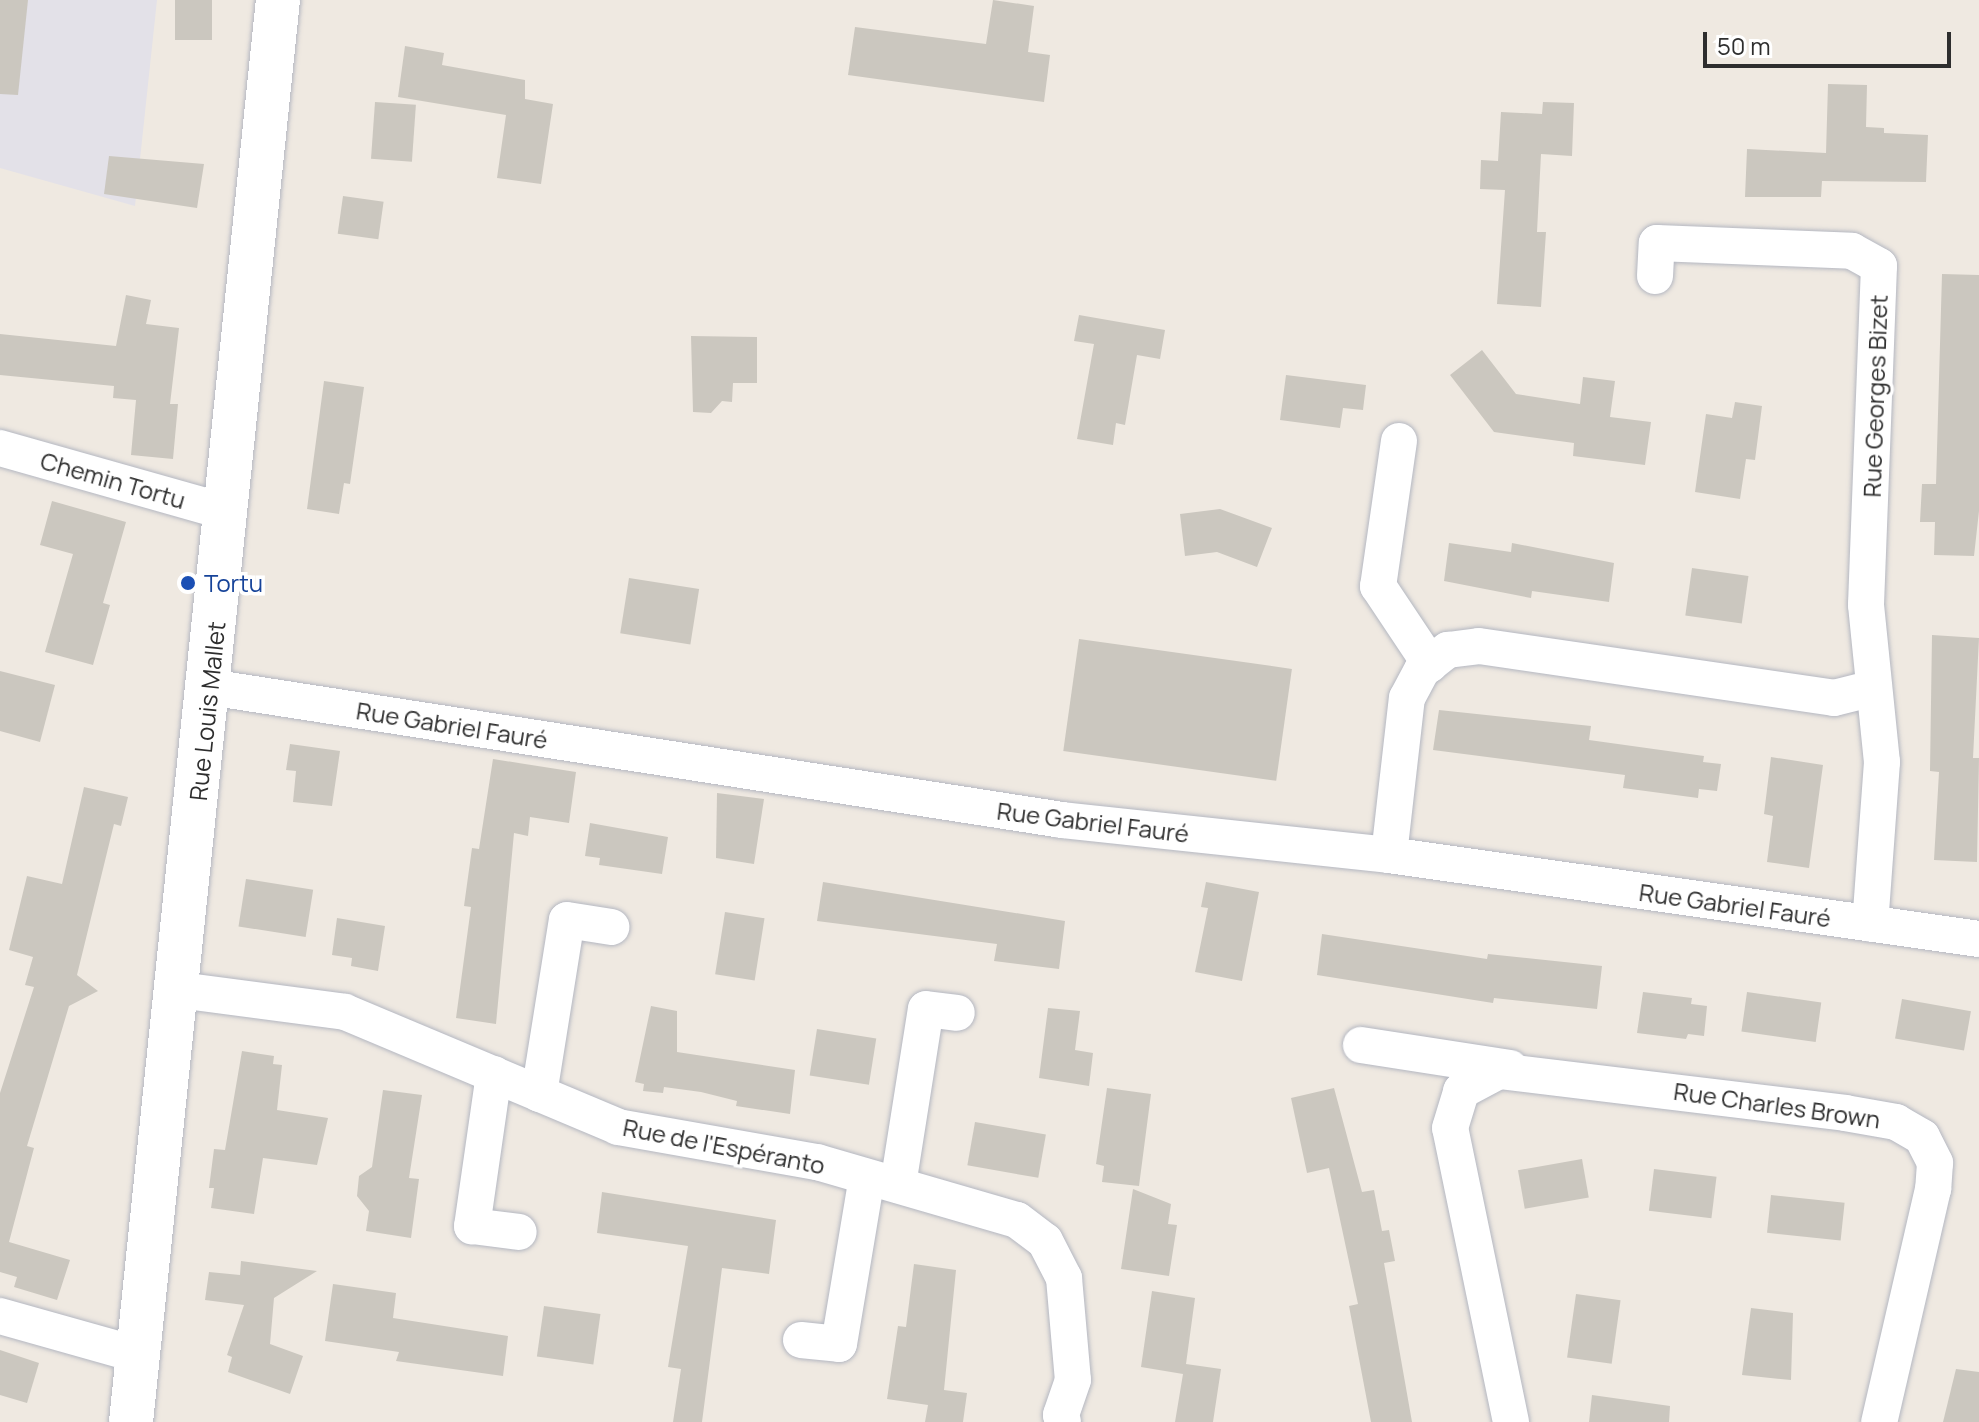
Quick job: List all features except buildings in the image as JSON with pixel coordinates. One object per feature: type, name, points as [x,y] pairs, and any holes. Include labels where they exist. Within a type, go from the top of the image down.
[{"type":"main road","name":"Rue Louis Mallet","points":[[131,1422],[179,990],[278,0]]},
{"type":"street","name":"Rue Georges Bizet","points":[[1655,276],[1657,243],[1852,251],[1879,266],[1866,605],[1871,689],[1882,762],[1870,924]]},
{"type":"street","points":[[1399,441],[1378,586],[1430,664]]},
{"type":"street","name":"Chemin Tortu","points":[[0,448],[226,512]]},
{"type":"street","points":[[1389,855],[1407,698],[1430,664],[1448,650],[1479,646],[1834,698],[1871,689]]},
{"type":"street","name":"Rue Gabriel Fauré","points":[[209,687],[1062,820],[1389,855],[1979,939]]},
{"type":"street","points":[[539,1094],[567,920],[611,927]]},
{"type":"street","name":"Rue de l'Espéranto","points":[[179,990],[345,1012],[618,1127],[791,1156],[1017,1220],[1049,1246],[1064,1278],[1073,1380],[1061,1415],[1063,1422]]},
{"type":"street","points":[[801,1340],[839,1344],[926,1009],[957,1013]]},
{"type":"street","name":"Rue Charles Brown","points":[[1361,1045],[1896,1122],[1922,1137],[1935,1163],[1933,1189],[1879,1422]]},
{"type":"street","name":"Rue Charles Brown","points":[[1511,1422],[1450,1128],[1461,1091],[1499,1071],[1526,1071]]},
{"type":"street","points":[[494,1074],[472,1226],[519,1232]]},
{"type":"street","points":[[0,1316],[139,1355]]},
{"type":"shaded area","points":[[0,0],[157,0],[135,206],[0,168]]},
{"type":"place","name":"Tortu","points":[[188,583]]}]
